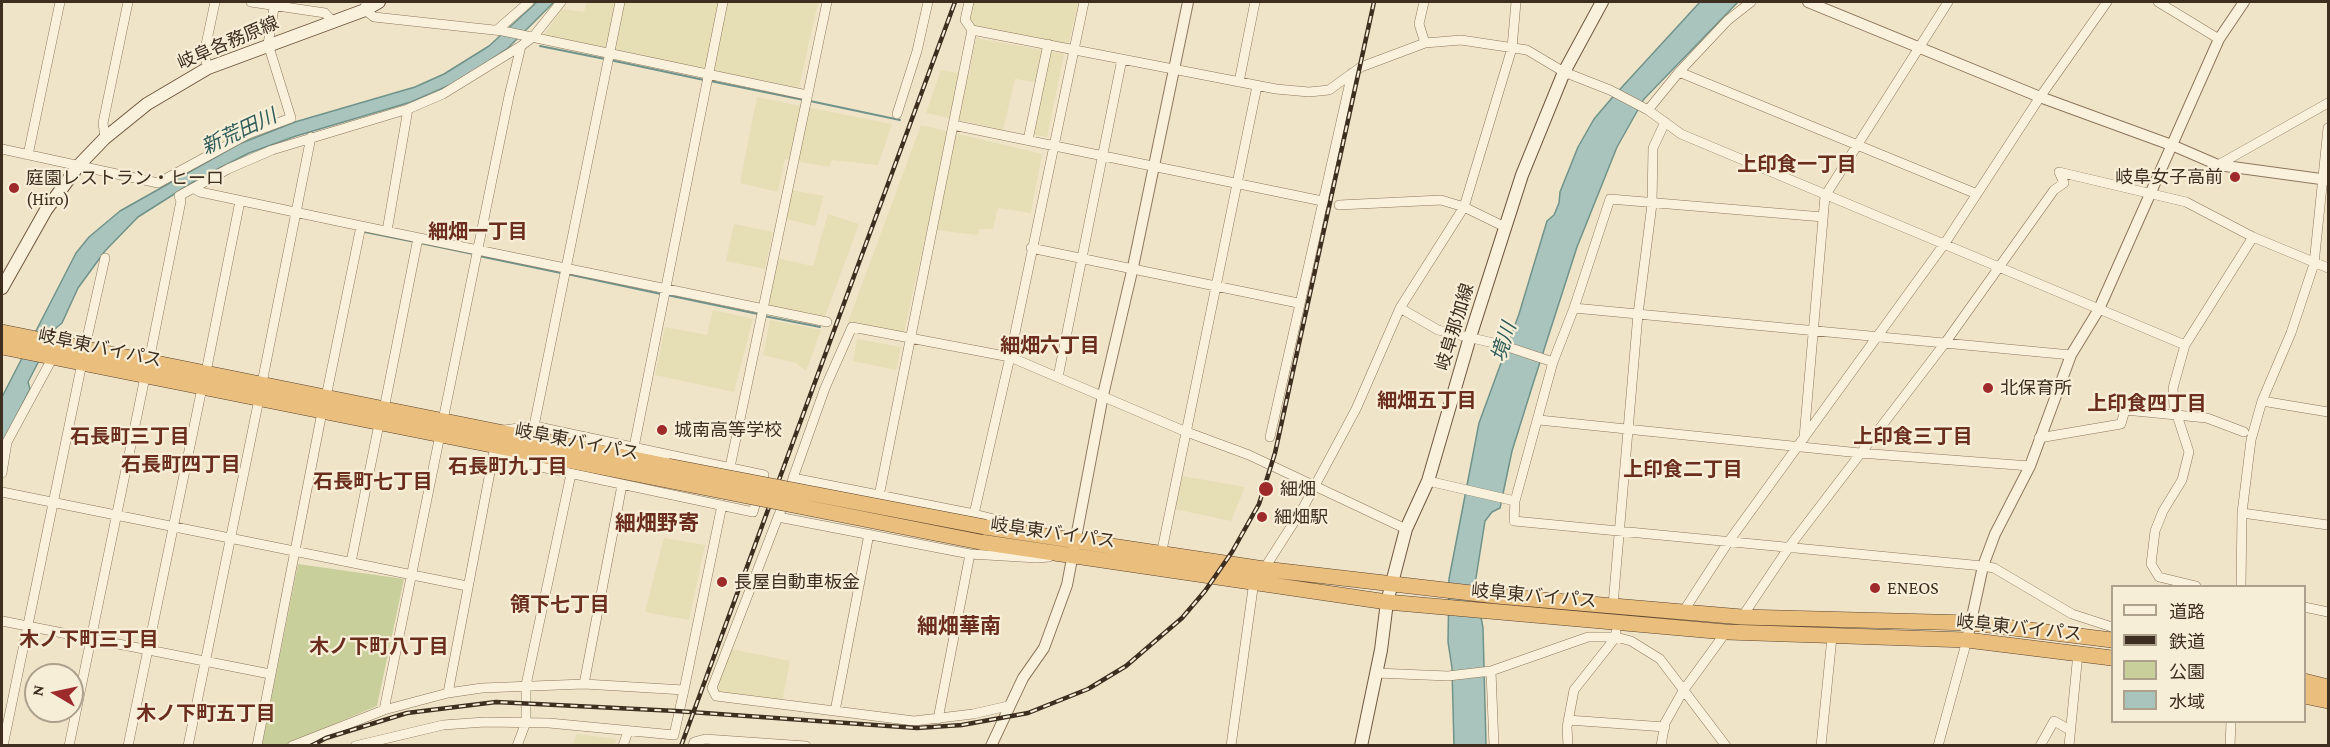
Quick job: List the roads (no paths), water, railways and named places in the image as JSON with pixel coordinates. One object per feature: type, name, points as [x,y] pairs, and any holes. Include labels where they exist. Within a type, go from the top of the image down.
[{"type":"highway","name":"岐阜東バイパス","points":[[2,332],[30,337],[52,352],[82,363],[259,399],[324,404]]},
{"type":"highway","name":"岐阜東バイパス","points":[[2,347],[22,351],[52,352],[85,347],[262,383],[324,404],[667,473],[1161,555],[1387,602],[1502,613],[1616,630],[1967,640],[2111,658]]},
{"type":"highway","name":"岐阜東バイパス","points":[[667,473],[975,548],[1742,617],[1972,623],[2098,630],[2111,639]]},
{"type":"highway","points":[[2306,682],[2328,687]]},
{"type":"highway","points":[[2306,696],[2328,701]]},
{"type":"main road","name":"岐阜各務原線","points":[[2,288],[46,210],[79,165],[105,138],[147,104],[208,68],[268,44],[333,22],[365,6],[379,2]]},
{"type":"main road","name":"岐阜那加線","points":[[1361,746],[1387,602],[1406,529],[1428,481],[1470,337],[1522,175],[1564,72],[1602,2]]},
{"type":"street","points":[[28,155],[60,2]]},
{"type":"street","points":[[105,138],[103,123],[128,2]]},
{"type":"street","points":[[208,68],[204,54],[215,2]]},
{"type":"street","points":[[250,2],[326,13],[333,22]]},
{"type":"street","points":[[500,31],[529,2]]},
{"type":"street","points":[[149,361],[181,201],[179,196],[272,150],[408,109],[444,94],[521,46],[561,2]]},
{"type":"street","points":[[534,426],[620,2]]},
{"type":"street","points":[[634,447],[723,2]]},
{"type":"street","points":[[730,467],[827,2]]},
{"type":"street","points":[[897,114],[917,51],[928,2]]},
{"type":"street","points":[[969,2],[965,20],[972,30],[1257,86],[1308,92],[1329,90],[1352,73],[1396,52],[1425,43],[1461,40],[1527,50],[1564,72],[1610,90],[1646,109],[1681,134],[2185,345]]},
{"type":"street","points":[[974,514],[1010,357],[1084,2]]},
{"type":"street","points":[[991,746],[1008,706],[1044,648],[1055,621],[1065,556],[1076,540],[1103,396],[1133,267],[1188,2]]},
{"type":"street","points":[[1239,82],[1255,2]]},
{"type":"street","points":[[1424,2],[1419,24],[1425,43]]},
{"type":"street","points":[[1231,746],[1259,575],[1316,485],[1367,387],[1400,308],[1464,207],[1512,48],[1516,2]]},
{"type":"street","points":[[1646,109],[1728,20],[1751,2]]},
{"type":"street","points":[[1808,2],[2040,97],[2174,146],[2218,165],[2325,179]]},
{"type":"street","points":[[1801,442],[1825,196],[1948,2]]},
{"type":"street","points":[[1683,612],[1729,541],[1945,243],[2040,97],[2107,2]]},
{"type":"street","points":[[2158,2],[2219,39]]},
{"type":"street","points":[[1938,746],[1972,623],[1983,566],[1999,525],[2030,466],[2071,355],[2099,309],[2174,146],[2219,39],[2244,2]]},
{"type":"street","points":[[2,149],[158,183],[248,134],[291,118],[268,44],[274,4]]},
{"type":"street","points":[[365,6],[374,17],[529,36],[609,55],[708,73],[807,95]]},
{"type":"street","points":[[879,496],[972,30]]},
{"type":"street","points":[[1028,140],[1048,44]]},
{"type":"street","points":[[384,710],[440,428],[521,46]]},
{"type":"street","points":[[1058,377],[1080,257],[1122,59]]},
{"type":"street","points":[[1679,72],[1977,194]]},
{"type":"street","points":[[1270,437],[1298,303],[1324,201],[1352,73]]},
{"type":"street","points":[[1161,555],[1184,431],[1257,86]]},
{"type":"street","points":[[2218,165],[2328,103]]},
{"type":"street","points":[[387,231],[408,109]]},
{"type":"street","points":[[1613,605],[1638,314],[1652,204],[1653,148],[1665,122]]},
{"type":"street","points":[[952,125],[1324,201]]},
{"type":"street","points":[[2241,585],[2242,513],[2251,440],[2262,401],[2291,333],[2314,264],[2325,179],[2328,128]]},
{"type":"street","points":[[262,383],[311,137]]},
{"type":"street","points":[[1742,617],[1790,547],[1945,343],[2054,190],[2064,183],[2059,172],[2186,202],[2253,237],[2328,268]]},
{"type":"street","points":[[193,188],[240,201],[827,322]]},
{"type":"street","points":[[1822,217],[1610,199],[1574,308],[1553,362],[1515,501],[1514,521],[1983,566],[1994,568],[2098,630],[2111,627]]},
{"type":"street","points":[[1339,205],[1441,200],[1464,207],[1505,227]]},
{"type":"street","points":[[206,372],[240,201]]},
{"type":"street","points":[[257,746],[361,226]]},
{"type":"street","points":[[2182,585],[2161,582],[2151,564],[2155,531],[2163,511],[2182,480],[2189,452],[2177,417],[2173,388],[2185,345],[2253,237]]},
{"type":"street","points":[[351,562],[418,238]]},
{"type":"street","points":[[1031,248],[1133,267],[1298,303]]},
{"type":"street","points":[[85,347],[105,258]]},
{"type":"street","points":[[1400,308],[1438,330],[1502,345],[1553,362]]},
{"type":"street","points":[[1574,308],[2071,355]]},
{"type":"street","points":[[1008,706],[914,721],[873,718],[716,696],[712,688],[825,388],[852,327],[1010,357],[1184,431],[1249,455],[1406,529]]},
{"type":"street","points":[[2,473],[7,442],[52,352]]},
{"type":"street","points":[[3,746],[82,363]]},
{"type":"street","points":[[69,746],[145,377]]},
{"type":"street","points":[[128,746],[202,388]]},
{"type":"street","points":[[188,746],[259,399]]},
{"type":"street","points":[[2262,401],[2328,412]]},
{"type":"street","points":[[2039,438],[2121,424],[2125,410],[2177,417],[2207,418],[2244,432]]},
{"type":"street","points":[[1539,420],[1801,442],[1860,453],[2030,466]]},
{"type":"street","points":[[448,693],[466,586],[497,439],[510,428],[534,426],[764,475],[753,512],[508,460],[497,439]]},
{"type":"street","points":[[517,746],[526,722],[526,685],[571,474]]},
{"type":"street","points":[[793,478],[1002,520],[1016,532]]},
{"type":"street","points":[[1428,481],[1515,501]]},
{"type":"street","points":[[584,684],[622,485]]},
{"type":"street","points":[[2,492],[466,586]]},
{"type":"street","points":[[355,746],[443,725],[526,722],[674,735],[722,505]]},
{"type":"street","points":[[2242,513],[2328,525]]},
{"type":"street","points":[[778,517],[869,534],[975,548],[938,718]]},
{"type":"street","points":[[835,711],[869,534]]},
{"type":"street","points":[[2306,607],[2328,612]]},
{"type":"street","points":[[2,621],[270,674]]},
{"type":"street","points":[[1376,673],[1448,676],[1491,671],[1588,637],[1616,630]]},
{"type":"street","points":[[1616,630],[1660,659],[1726,746]]},
{"type":"street","points":[[1568,746],[1568,720],[1574,690],[1616,630]]},
{"type":"street","points":[[1661,746],[1665,727],[1683,692],[1726,632]]},
{"type":"street","points":[[1821,746],[1832,637]]},
{"type":"street","points":[[2069,746],[2078,652]]},
{"type":"street","points":[[1491,671],[1494,746]]},
{"type":"street","points":[[292,746],[384,710],[448,693],[526,685],[584,684],[684,690]]},
{"type":"street","points":[[1568,720],[1665,727]]},
{"type":"street","points":[[2040,746],[2054,721],[2070,730]]},
{"type":"street","points":[[2230,746],[2231,723]]},
{"type":"street","points":[[622,746],[628,731]]},
{"type":"street","points":[[693,746],[694,742],[705,739],[806,746]]},
{"type":"water","points":[[537,2],[554,2],[508,48],[459,81],[411,102],[296,136],[249,153],[198,179],[138,217],[105,251],[78,288],[62,323],[56,328],[28,382],[30,389],[2,444],[2,397],[76,253],[89,237],[120,211],[239,144],[295,122],[415,87],[444,74],[489,46]]},
{"type":"water","points":[[1700,2],[1738,2],[1644,99],[1617,147],[1577,247],[1512,451],[1500,508],[1492,512],[1485,521],[1475,584],[1483,628],[1486,745],[1454,746],[1452,668],[1448,642],[1449,579],[1479,423],[1519,314],[1547,221],[1554,215],[1559,203],[1560,192],[1578,147],[1594,119]]},
{"type":"waterway","points":[[540,46],[605,59]]},
{"type":"waterway","points":[[610,60],[704,80]]},
{"type":"waterway","points":[[710,81],[804,100]]},
{"type":"waterway","points":[[810,101],[900,120]]},
{"type":"waterway","points":[[365,232],[415,242]]},
{"type":"waterway","points":[[420,243],[473,254]]},
{"type":"waterway","points":[[479,256],[561,273]]},
{"type":"waterway","points":[[567,274],[661,294]]},
{"type":"waterway","points":[[667,295],[758,314]]},
{"type":"waterway","points":[[764,316],[820,327]]},
{"type":"railway","points":[[681,746],[955,2]]},
{"type":"railway","points":[[311,746],[326,738],[407,713],[496,702],[676,711],[917,728],[962,725],[1028,713],[1088,689],[1126,666],[1182,618],[1205,591],[1232,552],[1259,504],[1275,453],[1374,2]]},
{"type":"place","name":"岐阜女子高前","points":[[2235,177]]},
{"type":"place","name":"庭園レストラン・ヒーロ (Hiro)","points":[[14,188]]},
{"type":"place","name":"北保育所","points":[[1988,388]]},
{"type":"place","name":"城南高等学校","points":[[662,430]]},
{"type":"place","name":"細畑","points":[[1266,489]]},
{"type":"place","name":"細畑駅","points":[[1262,517]]},
{"type":"place","name":"長屋自動車板金","points":[[722,582]]},
{"type":"place","name":"ENEOS","points":[[1875,588]]},
{"type":"district","name":"上印食一丁目","points":[[1797,165]]},
{"type":"district","name":"細畑一丁目","points":[[478,232]]},
{"type":"district","name":"細畑六丁目","points":[[1050,346]]},
{"type":"district","name":"細畑五丁目","points":[[1427,401]]},
{"type":"district","name":"上印食四丁目","points":[[2147,404]]},
{"type":"district","name":"石長町三丁目","points":[[130,437]]},
{"type":"district","name":"上印食三丁目","points":[[1913,437]]},
{"type":"district","name":"石長町四丁目","points":[[181,465]]},
{"type":"district","name":"石長町九丁目","points":[[508,467]]},
{"type":"district","name":"上印食二丁目","points":[[1683,470]]},
{"type":"district","name":"石長町七丁目","points":[[373,482]]},
{"type":"district","name":"細畑野寄","points":[[657,524]]},
{"type":"district","name":"領下七丁目","points":[[560,605]]},
{"type":"district","name":"細畑華南","points":[[959,627]]},
{"type":"district","name":"木ノ下町三丁目","points":[[89,640]]},
{"type":"district","name":"木ノ下町八丁目","points":[[379,647]]},
{"type":"district","name":"木ノ下町五丁目","points":[[206,714]]},
{"type":"water label","name":"新荒田川","points":[[239,132]]},
{"type":"water label","name":"境川","points":[[1504,342]]}]
